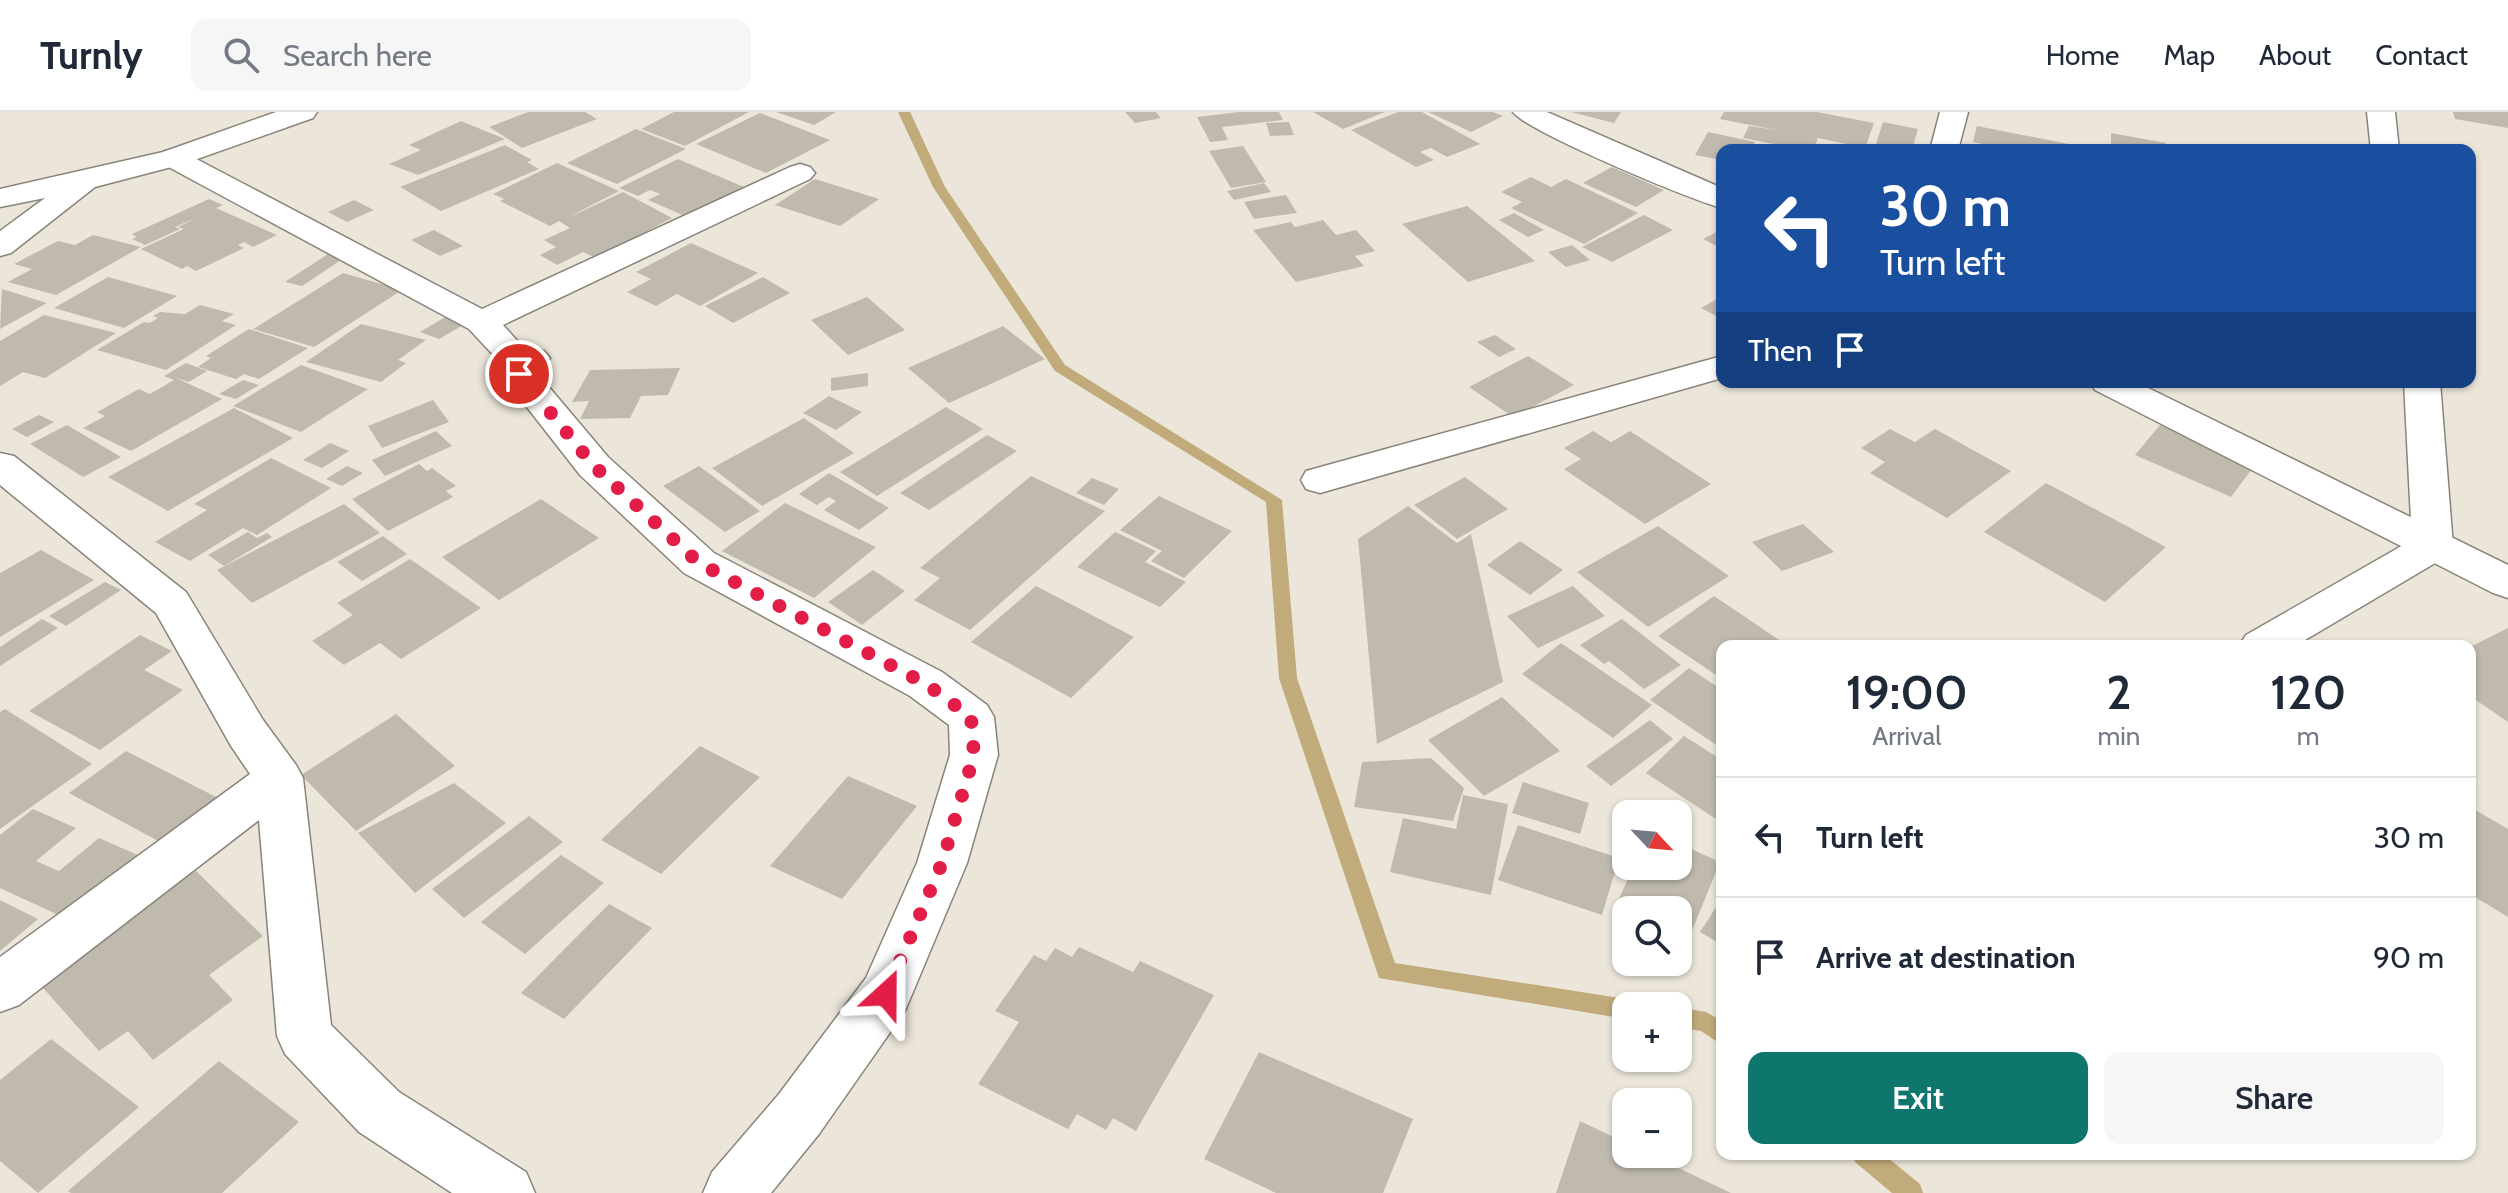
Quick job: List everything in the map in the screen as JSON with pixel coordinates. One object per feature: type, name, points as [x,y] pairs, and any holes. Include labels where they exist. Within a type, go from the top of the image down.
[{"type":"street","points":[[0,198],[89,180],[173,158],[303,112]]},
{"type":"street","points":[[1527,112],[1559,130],[1716,196]]},
{"type":"street","points":[[1946,144],[1954,112]]},
{"type":"street","points":[[2381,112],[2384,144]]},
{"type":"street","points":[[173,158],[481,322],[509,352],[532,358],[519,374],[594,466],[699,563],[926,684],[971,717],[974,755],[946,849],[886,994],[799,1114],[733,1193]]},
{"type":"street","points":[[481,322],[800,173]]},
{"type":"street","points":[[0,246],[89,180]]},
{"type":"street","points":[[1320,480],[1716,369]]},
{"type":"street","points":[[2120,388],[2508,583]]},
{"type":"street","points":[[2422,388],[2433,546]]},
{"type":"street","points":[[0,465],[171,603],[247,733],[279,778],[305,1036],[379,1112],[505,1193]]},
{"type":"street","points":[[2271,640],[2433,546]]},
{"type":"street","points":[[0,988],[279,778]]},
{"type":"building","points":[[528,112],[585,112],[597,119],[522,148],[489,127]]},
{"type":"building","points":[[674,112],[749,112],[685,146],[641,129]]},
{"type":"building","points":[[776,112],[836,112],[814,125]]},
{"type":"building","points":[[1125,112],[1156,112],[1161,118],[1135,123]]},
{"type":"building","points":[[1239,112],[1279,112],[1283,120],[1222,127],[1228,140],[1210,142],[1197,117]]},
{"type":"building","points":[[1313,112],[1385,112],[1343,129]]},
{"type":"building","points":[[1398,112],[1422,112],[1480,144],[1447,157],[1431,148],[1420,152],[1434,160],[1416,167],[1351,130]]},
{"type":"building","points":[[1428,112],[1493,112],[1503,116],[1471,132]]},
{"type":"building","points":[[1571,112],[1621,112],[1614,123]]},
{"type":"building","points":[[1724,112],[1817,112],[1874,123],[1866,144],[1846,144],[1818,138],[1816,144],[1774,144],[1743,138],[1749,126],[1776,130],[1720,119]]},
{"type":"building","points":[[2453,112],[2508,112],[2508,128],[2455,119]]},
{"type":"building","points":[[760,113],[830,140],[766,173],[696,144]]},
{"type":"building","points":[[461,121],[505,139],[418,175],[389,164],[421,150],[409,145]]},
{"type":"building","points":[[1289,122],[1294,135],[1270,136],[1266,123]]},
{"type":"building","points":[[1883,122],[1918,129],[1914,144],[1876,144]]},
{"type":"building","points":[[1977,126],[2069,144],[1983,144],[1973,142]]},
{"type":"building","points":[[636,129],[686,149],[617,184],[567,163]]},
{"type":"building","points":[[1708,132],[1755,142],[1716,144],[1716,159],[1695,155]]},
{"type":"building","points":[[2111,133],[2166,143],[2166,144],[2111,144]]},
{"type":"building","points":[[505,145],[532,160],[527,162],[539,169],[441,211],[400,187]]},
{"type":"building","points":[[1243,146],[1266,182],[1231,188],[1209,151]]},
{"type":"building","points":[[678,159],[744,187],[687,217],[648,200],[660,194],[650,190],[638,196],[619,188]]},
{"type":"building","points":[[557,163],[619,191],[565,219],[623,192],[672,218],[596,258],[583,252],[557,265],[540,255],[556,247],[544,240],[570,228],[559,221],[550,226],[500,201],[504,199],[493,194]]},
{"type":"building","points":[[1612,167],[1664,190],[1636,207],[1583,183]]},
{"type":"building","points":[[1531,177],[1551,187],[1566,179],[1638,213],[1584,244],[1511,208],[1522,202],[1501,192]]},
{"type":"building","points":[[815,179],[879,199],[840,226],[775,205]]},
{"type":"building","points":[[1264,183],[1271,192],[1234,200],[1227,191]]},
{"type":"building","points":[[1286,195],[1297,213],[1254,219],[1244,202]]},
{"type":"building","points":[[209,199],[223,205],[216,208],[277,235],[253,247],[244,242],[238,245],[244,248],[196,271],[187,266],[182,269],[141,249],[184,229],[178,227],[198,217],[175,227],[180,229],[145,245],[132,239],[137,237],[132,234]]},
{"type":"building","points":[[354,200],[374,210],[347,222],[328,212]]},
{"type":"building","points":[[1467,206],[1535,261],[1468,282],[1402,224]]},
{"type":"building","points":[[1514,213],[1544,230],[1528,237],[1499,220]]},
{"type":"building","points":[[1644,215],[1673,230],[1612,262],[1582,247]]},
{"type":"building","points":[[1323,220],[1336,235],[1356,230],[1375,251],[1355,256],[1364,266],[1296,282],[1253,230],[1291,222],[1295,227]]},
{"type":"building","points":[[434,230],[463,246],[440,256],[411,240]]},
{"type":"building","points":[[1716,232],[1716,246],[1703,239]]},
{"type":"building","points":[[93,235],[141,247],[56,295],[8,282],[32,269],[14,264],[58,241],[75,245]]},
{"type":"building","points":[[691,243],[758,273],[700,306],[677,294],[656,306],[627,292],[651,279],[636,272]]},
{"type":"building","points":[[1572,245],[1590,260],[1566,267],[1548,252]]},
{"type":"building","points":[[328,254],[344,258],[302,286],[285,282]]},
{"type":"building","points":[[343,273],[402,290],[314,347],[253,329]]},
{"type":"building","points":[[108,277],[177,296],[124,328],[54,308]]},
{"type":"building","points":[[763,277],[790,293],[733,323],[705,306]]},
{"type":"building","points":[[2,289],[47,303],[0,329]]},
{"type":"building","points":[[867,297],[905,330],[848,355],[811,320]]},
{"type":"building","points":[[1716,299],[1716,316],[1701,308]]},
{"type":"building","points":[[200,305],[234,314],[222,321],[236,325],[166,370],[97,350],[144,322],[150,323],[158,318],[153,316],[160,312],[185,314]]},
{"type":"building","points":[[44,315],[116,333],[45,378],[23,372],[0,386],[0,341]]},
{"type":"building","points":[[447,316],[465,324],[439,339],[420,332]]},
{"type":"building","points":[[361,324],[426,340],[398,360],[406,363],[381,382],[306,362]]},
{"type":"building","points":[[1003,326],[1045,359],[949,403],[908,368]]},
{"type":"building","points":[[249,329],[308,348],[259,379],[244,374],[236,379],[198,367],[211,358],[206,356]]},
{"type":"building","points":[[1495,335],[1516,349],[1499,357],[1477,342]]},
{"type":"building","points":[[1528,356],[1574,385],[1513,417],[1469,387]]},
{"type":"building","points":[[186,363],[207,371],[189,382],[176,378],[222,399],[131,451],[83,428],[105,416],[97,412],[139,389],[150,394],[174,380],[164,376]]},
{"type":"building","points":[[301,365],[368,389],[301,432],[233,406]]},
{"type":"building","points":[[680,368],[668,395],[641,396],[630,418],[580,419],[589,401],[572,402],[590,370]]},
{"type":"building","points":[[868,373],[868,386],[831,391],[831,378]]},
{"type":"building","points":[[243,380],[259,385],[236,399],[219,394]]},
{"type":"building","points":[[829,396],[862,412],[836,430],[803,413]]},
{"type":"building","points":[[433,400],[449,422],[382,448],[368,426]]},
{"type":"building","points":[[946,407],[983,429],[877,496],[840,472]]},
{"type":"building","points":[[234,408],[293,438],[168,511],[108,477]]},
{"type":"building","points":[[39,415],[54,422],[27,437],[12,429]]},
{"type":"building","points":[[804,418],[854,453],[762,506],[712,468]]},
{"type":"building","points":[[67,425],[121,457],[83,477],[30,444]]},
{"type":"building","points":[[2160,425],[2255,465],[2231,497],[2135,455]]},
{"type":"building","points":[[1890,429],[1915,442],[1935,429],[2011,471],[1947,518],[1870,473],[1885,462],[1861,448]]},
{"type":"building","points":[[436,431],[452,446],[385,476],[372,460]]},
{"type":"building","points":[[1593,431],[1611,442],[1630,431],[1711,484],[1645,524],[1564,469],[1581,459],[1564,448]]},
{"type":"building","points":[[987,435],[1017,451],[929,510],[900,493]]},
{"type":"building","points":[[330,443],[349,451],[322,468],[303,460]]},
{"type":"building","points":[[271,458],[331,488],[257,535],[243,528],[190,561],[155,542],[207,510],[194,504]]},
{"type":"building","points":[[419,464],[427,471],[432,468],[456,486],[446,491],[453,497],[388,531],[352,499]]},
{"type":"building","points":[[347,466],[363,473],[342,486],[326,479]]},
{"type":"building","points":[[699,466],[760,511],[725,532],[663,486]]},
{"type":"building","points":[[829,473],[889,508],[859,530],[824,510],[836,501],[829,497],[817,505],[799,494]]},
{"type":"building","points":[[1031,476],[1105,511],[970,630],[914,600],[940,578],[920,568]]},
{"type":"building","points":[[1465,477],[1508,509],[1457,539],[1414,505]]},
{"type":"building","points":[[1092,478],[1119,489],[1104,505],[1076,493]]},
{"type":"building","points":[[2046,483],[2166,547],[2105,602],[1984,532]]},
{"type":"building","points":[[1159,496],[1232,531],[1184,578],[1151,561],[1162,551],[1120,530]]},
{"type":"building","points":[[541,499],[599,538],[499,600],[442,557]]},
{"type":"building","points":[[785,503],[876,547],[814,598],[722,551]]},
{"type":"building","points":[[344,504],[380,533],[252,603],[217,570]]},
{"type":"building","points":[[1408,506],[1457,543],[1471,534],[1503,682],[1377,744],[1358,539]]},
{"type":"building","points":[[1803,524],[1834,552],[1782,571],[1752,542]]},
{"type":"building","points":[[1658,526],[1729,576],[1648,627],[1577,572]]},
{"type":"building","points":[[248,532],[257,538],[267,533],[272,537],[224,566],[208,555]]},
{"type":"building","points":[[1115,532],[1156,551],[1145,562],[1186,582],[1160,607],[1077,567]]},
{"type":"building","points":[[383,536],[407,554],[362,581],[337,562]]},
{"type":"building","points":[[1520,541],[1563,570],[1530,595],[1487,565]]},
{"type":"building","points":[[41,550],[94,580],[0,637],[0,573]]},
{"type":"building","points":[[410,559],[481,608],[401,659],[380,643],[344,665],[312,641],[353,615],[337,603]]},
{"type":"building","points":[[873,570],[905,591],[862,625],[828,602]]},
{"type":"building","points":[[105,582],[121,590],[66,626],[49,616]]},
{"type":"building","points":[[1036,586],[1134,637],[1071,698],[971,642]]},
{"type":"building","points":[[1573,586],[1605,616],[1538,648],[1507,616]]},
{"type":"building","points":[[1714,596],[1779,640],[1716,640],[1716,675],[1658,636]]},
{"type":"building","points":[[42,619],[58,628],[0,666],[0,647]]},
{"type":"building","points":[[1622,619],[1681,665],[1644,689],[1609,661],[1604,664],[1580,645]]},
{"type":"building","points":[[2508,628],[2508,722],[2476,700],[2476,644]]},
{"type":"building","points":[[140,635],[172,651],[144,670],[183,690],[100,750],[29,711]]},
{"type":"building","points":[[1561,643],[1652,705],[1613,738],[1522,674]]},
{"type":"building","points":[[1689,668],[1716,686],[1716,745],[1650,700]]},
{"type":"building","points":[[1502,697],[1560,751],[1484,796],[1428,740]]},
{"type":"building","points":[[5,709],[92,764],[0,829],[0,712]]},
{"type":"building","points":[[396,714],[455,766],[356,831],[301,775]]},
{"type":"building","points":[[1650,720],[1673,739],[1611,786],[1586,766]]},
{"type":"building","points":[[1684,736],[1716,756],[1716,819],[1692,803],[1692,800],[1687,800],[1646,773]]},
{"type":"building","points":[[700,746],[760,777],[661,874],[601,840]]},
{"type":"building","points":[[126,751],[218,798],[162,843],[69,793]]},
{"type":"building","points":[[1431,758],[1464,788],[1453,821],[1354,807],[1362,762]]},
{"type":"building","points":[[848,776],[917,806],[842,899],[770,866]]},
{"type":"building","points":[[1523,782],[1589,803],[1580,834],[1512,813]]},
{"type":"building","points":[[454,783],[506,823],[415,893],[358,833]]},
{"type":"building","points":[[1463,795],[1508,804],[1491,895],[1390,872],[1403,818],[1456,829]]},
{"type":"building","points":[[33,809],[76,828],[36,861],[59,871],[99,838],[140,856],[67,919],[0,888],[0,835]]},
{"type":"building","points":[[2476,810],[2508,829],[2508,917],[2476,898]]},
{"type":"building","points":[[529,816],[563,842],[464,918],[432,889]]},
{"type":"building","points":[[1518,825],[1612,856],[1612,880],[1602,915],[1498,880]]},
{"type":"building","points":[[1692,849],[1716,860],[1716,872],[1692,931],[1692,896],[1620,896],[1628,880],[1692,880]]},
{"type":"building","points":[[561,855],[604,883],[525,954],[481,922]]},
{"type":"building","points":[[196,871],[263,936],[209,975],[233,1000],[153,1060],[128,1031],[99,1051],[36,980]]},
{"type":"building","points":[[0,900],[38,919],[0,951]]},
{"type":"building","points":[[609,904],[652,928],[564,1019],[521,993]]},
{"type":"building","points":[[1716,907],[1716,941],[1700,932]]},
{"type":"building","points":[[1079,947],[1133,972],[1140,961],[1214,995],[1136,1131],[1113,1118],[1106,1130],[1077,1114],[1068,1129],[978,1084],[1019,1022],[995,1011],[1034,955],[1046,961],[1055,948],[1072,957]]},
{"type":"building","points":[[51,1039],[139,1107],[38,1193],[0,1161],[0,1080]]},
{"type":"building","points":[[1259,1052],[1413,1119],[1383,1193],[1276,1193],[1204,1159]]},
{"type":"building","points":[[219,1061],[299,1122],[222,1193],[68,1191]]},
{"type":"building","points":[[1580,1121],[1612,1136],[1612,1168],[1678,1168],[1731,1193],[1556,1193]]},
{"type":"waterway","points":[[904,112],[939,187],[1060,368],[1274,500],[1288,678],[1387,971],[1612,1007]]},
{"type":"waterway","points":[[1692,1020],[1706,1022],[1716,1030]]},
{"type":"waterway","points":[[1871,1160],[1911,1193]]},
{"type":"route","points":[[519,374],[594,466],[699,563],[926,684],[971,717],[974,755],[942,863],[886,994]]}]
